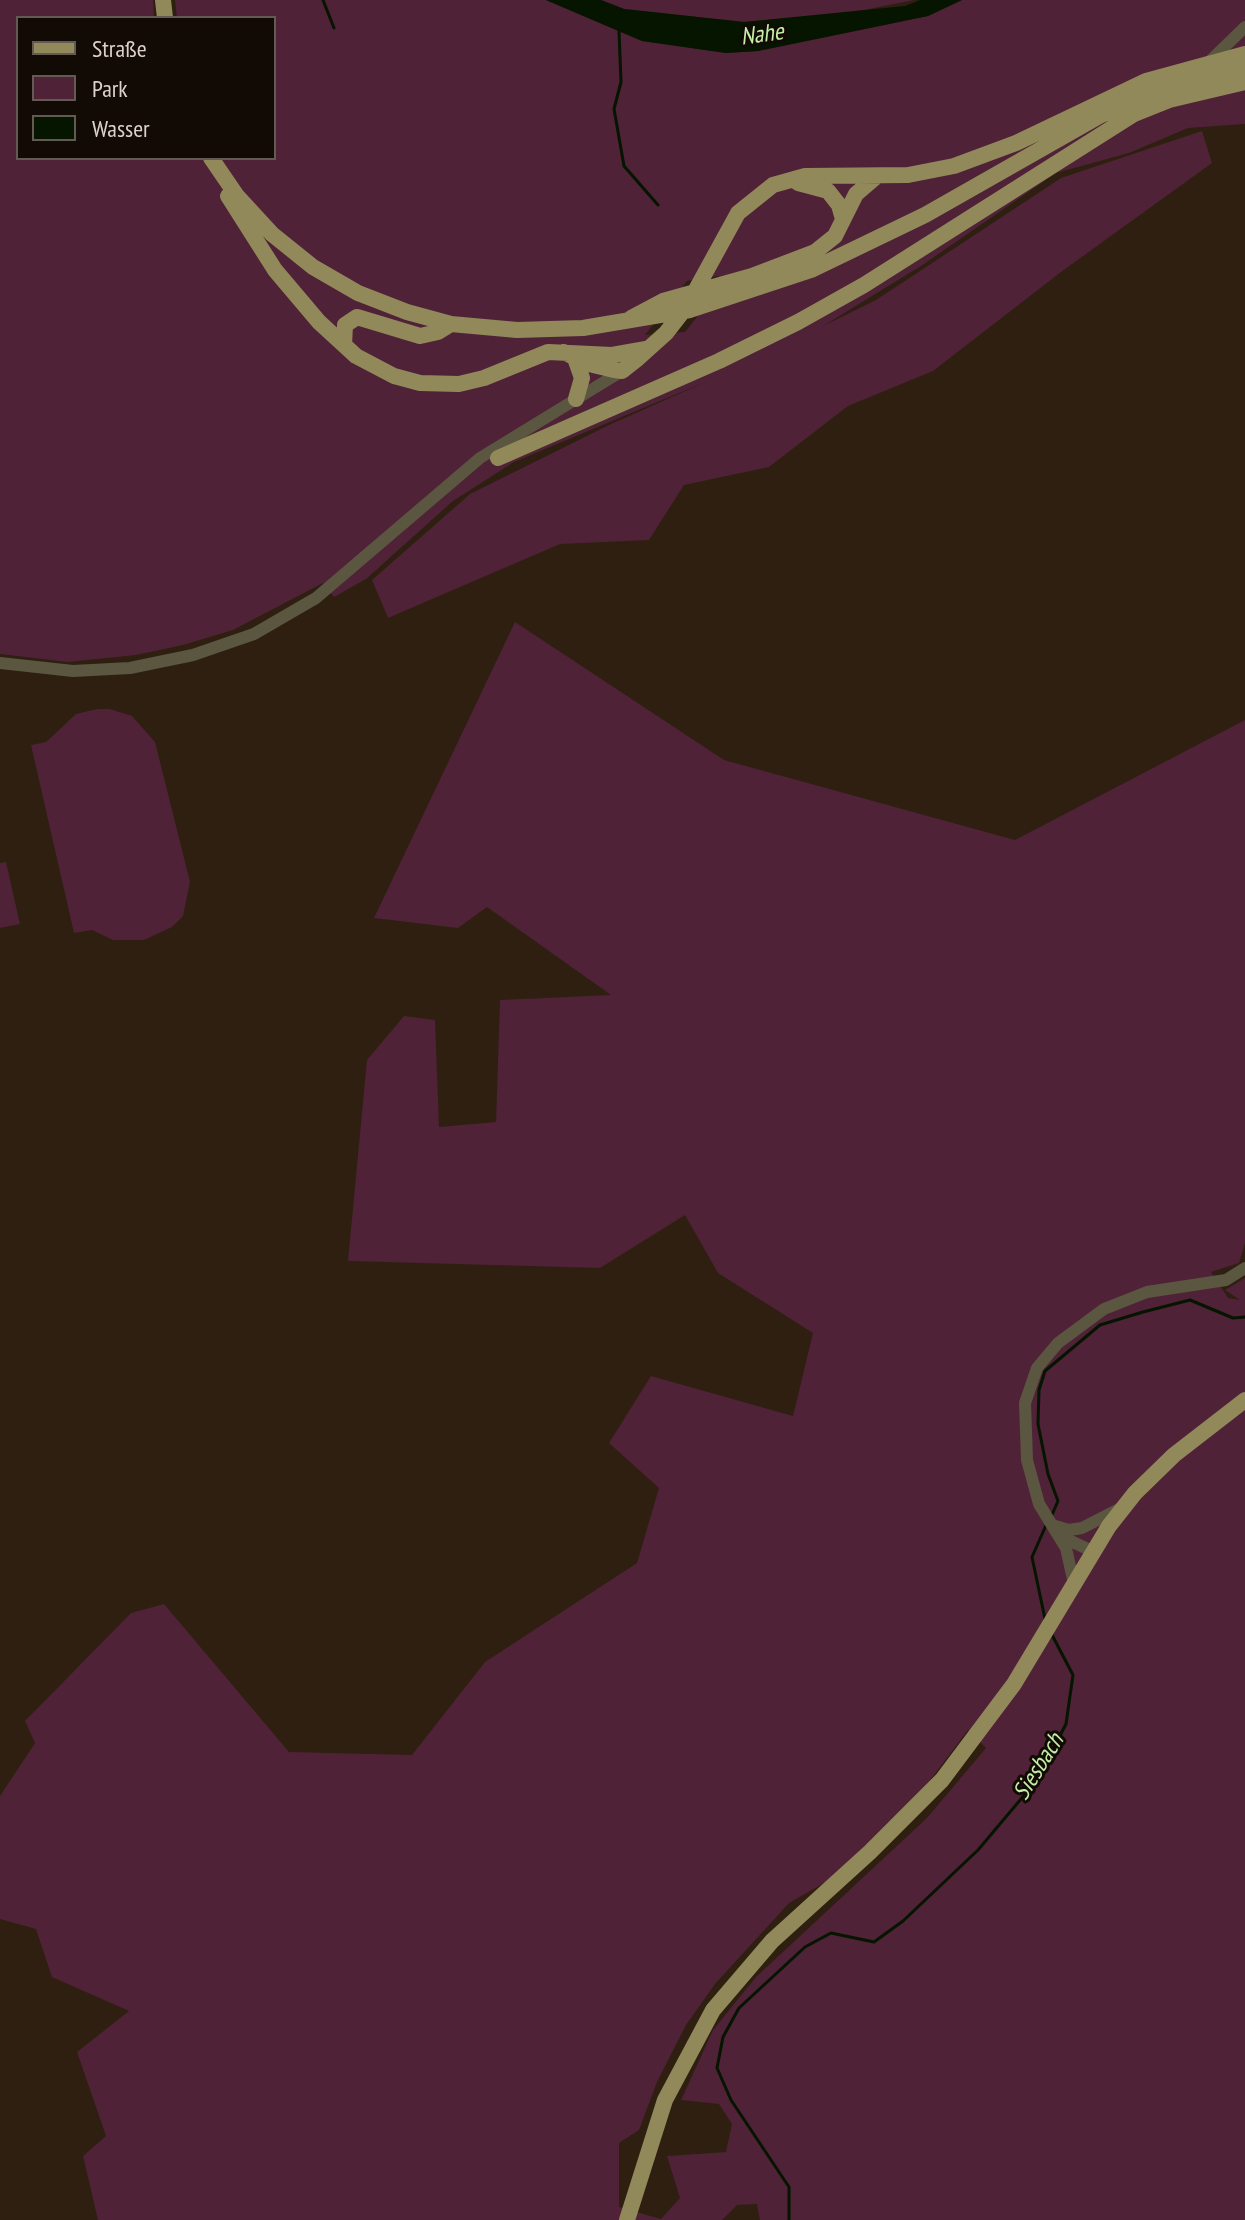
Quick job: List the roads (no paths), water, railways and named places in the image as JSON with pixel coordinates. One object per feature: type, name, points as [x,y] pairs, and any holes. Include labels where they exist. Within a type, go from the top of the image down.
[{"type":"main road","points":[[570,355],[595,367],[622,371],[651,348],[666,333],[703,278],[738,213],[763,191],[785,181],[817,175],[924,173],[969,162],[1125,89],[1210,61],[1245,54]]},
{"type":"main road","points":[[212,160],[254,216],[313,267],[382,304],[451,324],[552,330],[623,323],[690,310],[811,270],[925,215],[1016,162],[1136,100],[1193,80],[1245,69]]},
{"type":"main road","points":[[1016,162],[1169,100],[1245,82]]},
{"type":"main road","points":[[498,458],[719,361],[822,309],[1134,114]]},
{"type":"main road","points":[[211,160],[255,243],[297,297],[344,345],[382,371],[433,384],[472,381],[543,353],[612,355],[651,348]]},
{"type":"main road","points":[[623,323],[663,301],[738,281],[815,252],[835,236],[856,194],[877,176]]},
{"type":"main road","points":[[785,181],[828,191],[839,205],[843,219]]},
{"type":"main road","points":[[344,345],[345,325],[357,317],[420,336],[438,332],[451,324]]},
{"type":"main road","points":[[570,355],[582,378],[576,399]]},
{"type":"main road","points":[[627,2220],[665,2100],[713,2010],[772,1941],[880,1843],[942,1780],[1014,1684],[1123,1507],[1174,1455],[1245,1400]]},
{"type":"street","points":[[1210,61],[1245,27]]},
{"type":"street","points":[[0,663],[73,671],[130,668],[193,655],[254,634],[316,598],[455,478],[508,438],[622,371]]},
{"type":"street","points":[[455,478],[498,458]]},
{"type":"street","points":[[1074,1584],[1060,1536],[1035,1495],[1024,1437],[1028,1388],[1046,1357],[1085,1321],[1126,1299],[1226,1280],[1245,1268]]},
{"type":"street","points":[[1074,1530],[1123,1507]]},
{"type":"street","points":[[1052,1525],[1074,1530],[1094,1552]]},
{"type":"street","points":[[1060,1536],[1094,1552]]},
{"type":"water","name":"Nahe","points":[[546,0],[601,0],[624,9],[744,22],[905,6],[920,0],[962,0],[928,16],[758,51],[726,53],[642,41]]},
{"type":"waterway","points":[[323,0],[334,28]]},
{"type":"waterway","points":[[619,31],[621,82],[614,109],[624,166],[658,205]]},
{"type":"waterway","name":"Siesbach","points":[[1051,1517],[1058,1501],[1048,1474],[1038,1424],[1039,1390],[1045,1371],[1100,1325],[1143,1312],[1190,1300],[1233,1318],[1245,1317]]},
{"type":"waterway","name":"Siesbach","points":[[1045,1619],[1032,1557],[1047,1523]]},
{"type":"waterway","name":"Siesbach","points":[[789,2220],[789,2187],[731,2100],[717,2068],[723,2037],[739,2008],[805,1947],[831,1933],[874,1942],[903,1921],[978,1850],[1037,1780],[1066,1724],[1073,1675],[1051,1633]]}]
